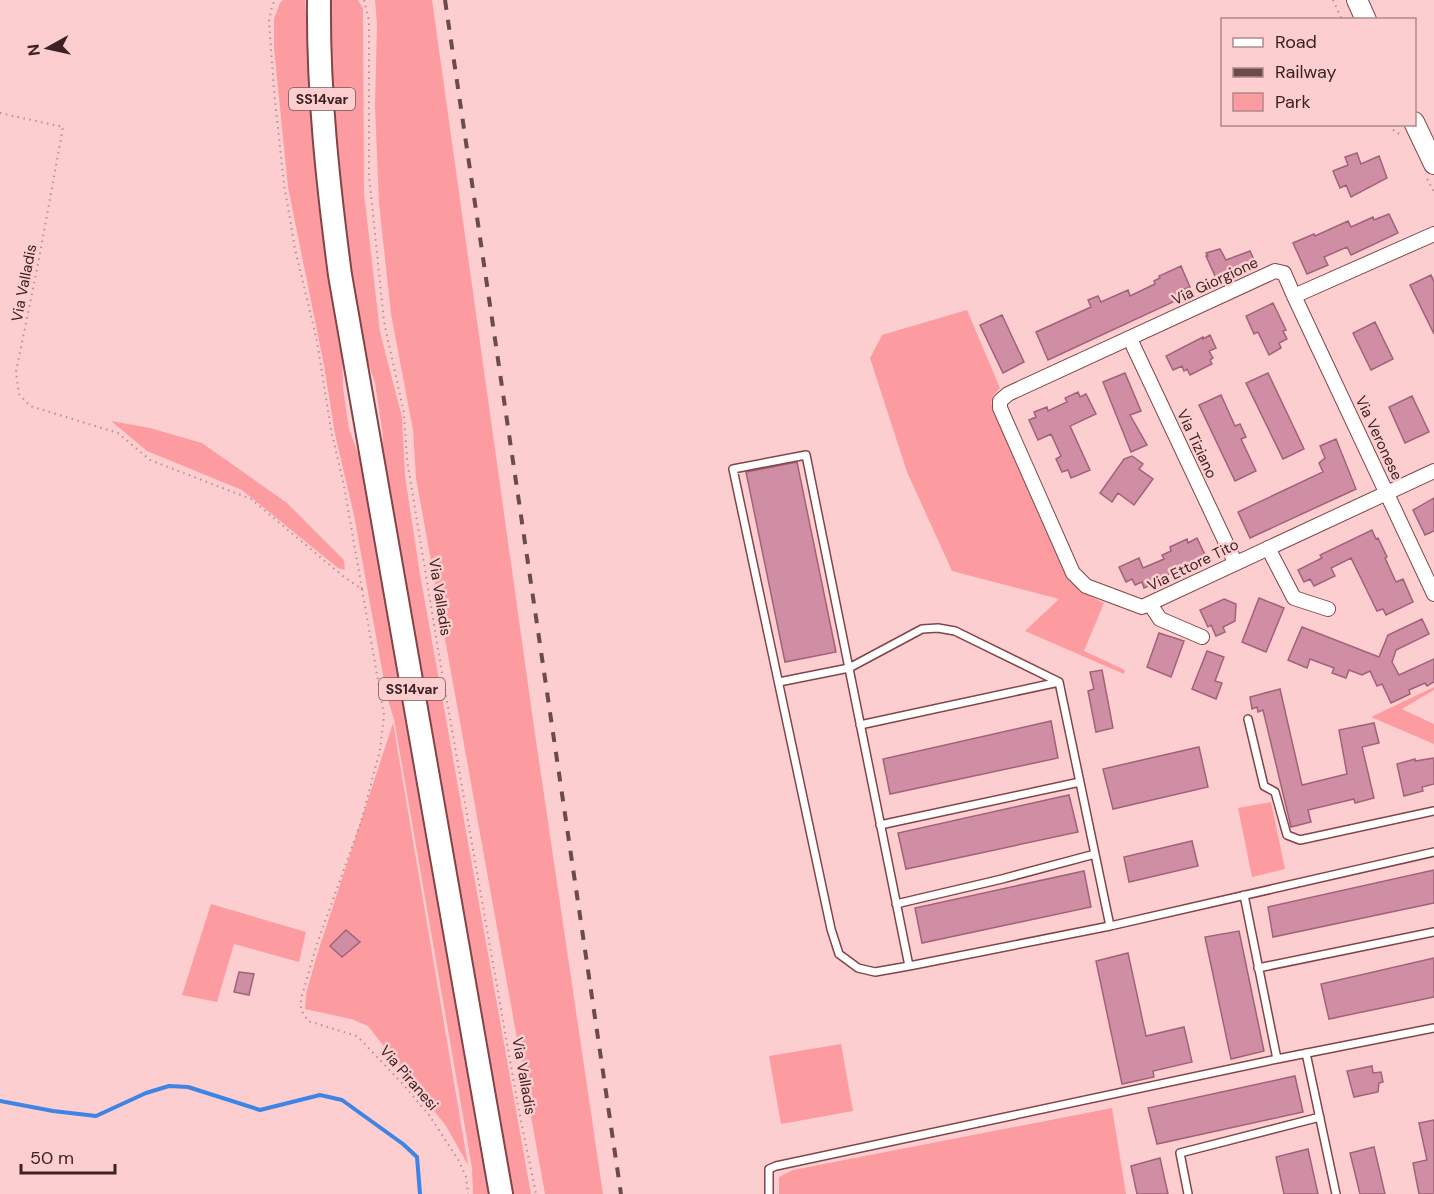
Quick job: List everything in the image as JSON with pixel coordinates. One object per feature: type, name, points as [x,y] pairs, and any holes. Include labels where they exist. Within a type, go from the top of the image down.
[{"type":"highway","name":"SS14var","points":[[319,7],[320,85],[340,275],[501,1194]]},
{"type":"main road","points":[[1357,0],[1365,18]]},
{"type":"main road","points":[[1416,125],[1434,164]]},
{"type":"street","points":[[1294,296],[1434,234]]},
{"type":"street","name":"Via Giorgione","points":[[1000,400],[1008,394],[1275,271],[1284,273],[1294,296]]},
{"type":"street","name":"Via Veronese","points":[[1294,296],[1434,594]]},
{"type":"street","name":"Via Tiziano","points":[[1130,339],[1235,562]]},
{"type":"street","name":"Via Ettore Tito","points":[[1000,400],[1000,408],[1073,573],[1086,586],[1142,607],[1434,471]]},
{"type":"street","points":[[1268,548],[1294,598],[1328,609]]},
{"type":"street","points":[[1150,604],[1160,620],[1202,637]]},
{"type":"lane","points":[[909,966],[806,455],[733,469],[831,929],[839,954],[858,968],[875,972],[909,966],[1110,926],[1434,852]]},
{"type":"lane","points":[[779,682],[849,668],[922,629],[938,628],[955,632],[1059,682]]},
{"type":"lane","points":[[860,725],[1059,682]]},
{"type":"lane","points":[[1059,682],[1110,926]]},
{"type":"lane","points":[[1248,718],[1264,786],[1275,792],[1287,835],[1300,840],[1434,811]]},
{"type":"lane","points":[[880,825],[1080,782]]},
{"type":"lane","points":[[896,904],[1095,854]]},
{"type":"lane","points":[[1244,895],[1277,1059]]},
{"type":"lane","points":[[1258,968],[1434,932]]},
{"type":"lane","points":[[769,1194],[769,1169],[776,1166],[1277,1059],[1434,1028]]},
{"type":"lane","points":[[1306,1053],[1336,1194]]},
{"type":"lane","points":[[1188,1194],[1180,1154],[1320,1117]]},
{"type":"path","points":[[275,0],[269,21],[284,183],[295,249],[317,341],[331,430],[344,486],[362,589]]},
{"type":"path","name":"Via Valladis","points":[[364,0],[369,21],[369,176],[384,322],[404,413],[407,460],[439,655],[514,1083],[536,1194]]},
{"type":"path","points":[[1333,0],[1341,18]]},
{"type":"path","name":"Via Valladis","points":[[0,113],[63,127],[16,372],[19,394],[30,406],[117,433],[150,460],[251,499],[344,578],[362,589]]},
{"type":"path","name":"Via Piranesi","points":[[362,589],[384,715],[384,731],[361,822],[317,944],[301,999],[301,1010],[308,1021],[357,1036],[401,1082],[429,1115],[459,1161],[466,1177],[468,1194]]},
{"type":"green space","points":[[283,0],[305,0],[316,185],[342,348],[343,388],[349,429],[365,472],[491,1194],[473,1194],[472,1168],[394,719],[387,697],[354,515],[335,434],[324,365],[288,187],[274,48],[274,19]]},
{"type":"green space","points":[[331,0],[358,0],[363,8],[364,193],[380,332],[402,417],[405,476],[420,574],[531,1194],[509,1194],[382,464],[383,436],[375,383],[363,347],[333,174],[328,15]]},
{"type":"green space","points":[[375,0],[432,0],[534,727],[603,1194],[545,1194],[416,478],[413,430],[391,314],[379,203],[375,106],[377,24]]},
{"type":"green space","points":[[967,310],[1000,388],[993,396],[991,403],[1065,573],[1082,592],[1104,603],[1084,651],[1125,670],[1124,674],[1025,631],[1059,599],[952,571],[907,472],[870,358],[882,335]]},
{"type":"green space","points":[[111,421],[150,428],[202,443],[287,503],[344,560],[345,570],[338,568],[242,490],[147,451]]},
{"type":"green space","points":[[1434,687],[1434,690],[1402,709],[1434,724],[1434,744],[1371,717]]},
{"type":"green space","points":[[393,723],[468,1165],[446,1126],[368,1026],[351,1019],[305,1009],[306,994],[317,955]]},
{"type":"green space","points":[[1271,802],[1285,869],[1252,877],[1238,808]]},
{"type":"green space","points":[[211,904],[306,932],[299,962],[234,944],[217,1002],[182,995]]},
{"type":"green space","points":[[841,1044],[853,1111],[781,1124],[769,1056]]},
{"type":"green space","points":[[1112,1108],[1126,1194],[779,1194],[779,1177],[793,1170]]},
{"type":"building","points":[[1357,153],[1361,164],[1379,156],[1387,178],[1351,197],[1346,185],[1340,188],[1333,171],[1348,165],[1345,157]]},
{"type":"building","points":[[1389,214],[1398,233],[1351,255],[1347,247],[1324,257],[1328,265],[1307,274],[1293,243],[1348,221],[1351,227],[1373,217],[1374,220]]},
{"type":"building","points":[[1220,249],[1226,260],[1250,251],[1255,262],[1216,278],[1206,253]]},
{"type":"building","points":[[1181,266],[1190,287],[1185,289],[1188,295],[1048,360],[1036,332],[1091,307],[1088,300],[1098,296],[1101,302],[1128,290],[1130,296],[1155,284],[1154,281],[1160,278],[1159,276]]},
{"type":"building","points":[[1431,275],[1434,282],[1434,334],[1410,285]]},
{"type":"building","points":[[1273,303],[1286,330],[1283,331],[1287,339],[1279,343],[1281,348],[1269,355],[1258,332],[1254,334],[1246,316]]},
{"type":"building","points":[[1002,315],[1024,362],[1003,373],[980,325]]},
{"type":"building","points":[[1375,322],[1393,359],[1371,370],[1353,333]]},
{"type":"building","points":[[1210,335],[1216,348],[1209,351],[1213,358],[1210,360],[1212,364],[1190,375],[1187,369],[1184,371],[1182,366],[1173,370],[1166,356]]},
{"type":"building","points":[[1125,373],[1141,411],[1130,415],[1147,445],[1131,452],[1103,382]]},
{"type":"building","points":[[1268,373],[1304,449],[1283,459],[1246,383]]},
{"type":"building","points":[[1078,392],[1080,397],[1086,394],[1096,414],[1070,426],[1090,470],[1071,478],[1068,470],[1062,472],[1056,459],[1061,456],[1051,434],[1038,440],[1029,420],[1036,417],[1034,412],[1047,407],[1048,411],[1067,402],[1065,398]]},
{"type":"building","points":[[1221,395],[1235,426],[1240,424],[1246,437],[1241,439],[1256,471],[1235,481],[1199,405]]},
{"type":"building","points":[[1412,396],[1429,432],[1405,443],[1389,407]]},
{"type":"building","points":[[1336,439],[1356,489],[1250,538],[1238,512],[1323,472],[1319,463],[1325,458],[1320,446]]},
{"type":"building","points":[[1132,456],[1143,464],[1139,469],[1153,479],[1134,505],[1118,493],[1112,502],[1100,493],[1124,459]]},
{"type":"building","points":[[797,462],[836,652],[785,662],[746,472]]},
{"type":"building","points":[[1434,498],[1434,531],[1425,535],[1413,510]]},
{"type":"building","points":[[1372,530],[1387,557],[1385,558],[1396,582],[1403,579],[1413,602],[1386,615],[1383,609],[1377,611],[1351,558],[1331,568],[1335,576],[1314,586],[1310,579],[1304,582],[1298,570],[1322,558],[1320,555]]},
{"type":"building","points":[[1197,538],[1206,557],[1144,588],[1142,582],[1135,585],[1132,579],[1126,582],[1119,567],[1139,558],[1143,568],[1164,559],[1162,555],[1171,551],[1170,547],[1187,539],[1188,543]]},
{"type":"building","points":[[1259,598],[1284,608],[1266,652],[1242,642]]},
{"type":"building","points":[[1224,599],[1236,604],[1235,621],[1223,627],[1225,632],[1216,636],[1211,625],[1208,627],[1200,610]]},
{"type":"building","points":[[1422,619],[1429,634],[1396,650],[1392,662],[1399,675],[1434,659],[1434,682],[1409,690],[1410,694],[1391,703],[1382,684],[1377,686],[1370,671],[1362,675],[1349,670],[1346,678],[1332,673],[1334,668],[1310,659],[1307,668],[1288,660],[1302,627],[1379,657],[1388,635]]},
{"type":"building","points":[[1159,633],[1184,641],[1171,677],[1147,667]]},
{"type":"building","points":[[1207,651],[1224,657],[1215,681],[1222,683],[1216,699],[1192,689]]},
{"type":"building","points":[[1102,670],[1113,728],[1096,732],[1088,691],[1094,689],[1090,672]]},
{"type":"building","points":[[1280,689],[1302,785],[1347,774],[1339,730],[1374,723],[1379,743],[1362,747],[1374,798],[1355,803],[1354,799],[1308,810],[1311,822],[1291,827],[1263,710],[1258,712],[1257,707],[1252,709],[1250,697]]},
{"type":"building","points":[[1051,721],[1058,758],[890,794],[883,759]]},
{"type":"building","points":[[1199,747],[1208,787],[1113,809],[1103,769]]},
{"type":"building","points":[[1434,758],[1434,784],[1422,787],[1423,791],[1404,796],[1397,764],[1415,759],[1415,761]]},
{"type":"building","points":[[1069,795],[1078,832],[906,869],[898,833]]},
{"type":"building","points":[[1192,841],[1198,866],[1129,882],[1124,857]]},
{"type":"building","points":[[1434,870],[1434,903],[1273,937],[1268,907]]},
{"type":"building","points":[[1084,871],[1091,907],[922,943],[915,908]]},
{"type":"building","points":[[346,930],[360,942],[342,957],[330,946]]},
{"type":"building","points":[[1239,931],[1264,1051],[1231,1059],[1205,937]]},
{"type":"building","points":[[1128,953],[1146,1036],[1184,1027],[1192,1062],[1153,1071],[1154,1077],[1122,1084],[1096,961]]},
{"type":"building","points":[[1434,958],[1434,997],[1329,1019],[1321,984]]},
{"type":"building","points":[[239,972],[254,974],[249,995],[234,992]]},
{"type":"building","points":[[1372,1066],[1373,1073],[1381,1072],[1383,1082],[1379,1083],[1378,1092],[1354,1097],[1347,1071]]},
{"type":"building","points":[[1295,1076],[1303,1112],[1157,1144],[1148,1108]]},
{"type":"building","points":[[1434,1120],[1434,1194],[1419,1194],[1413,1163],[1427,1160],[1419,1123]]},
{"type":"building","points":[[1374,1147],[1385,1194],[1360,1194],[1350,1153]]},
{"type":"building","points":[[1308,1149],[1318,1194],[1284,1194],[1276,1157]]},
{"type":"building","points":[[1160,1158],[1168,1194],[1137,1194],[1131,1166]]},
{"type":"waterway","points":[[0,1101],[96,1116],[146,1093],[169,1086],[188,1087],[260,1110],[320,1095],[342,1100],[403,1144],[417,1157],[420,1194]]},
{"type":"railway","points":[[445,0],[621,1194]]}]
